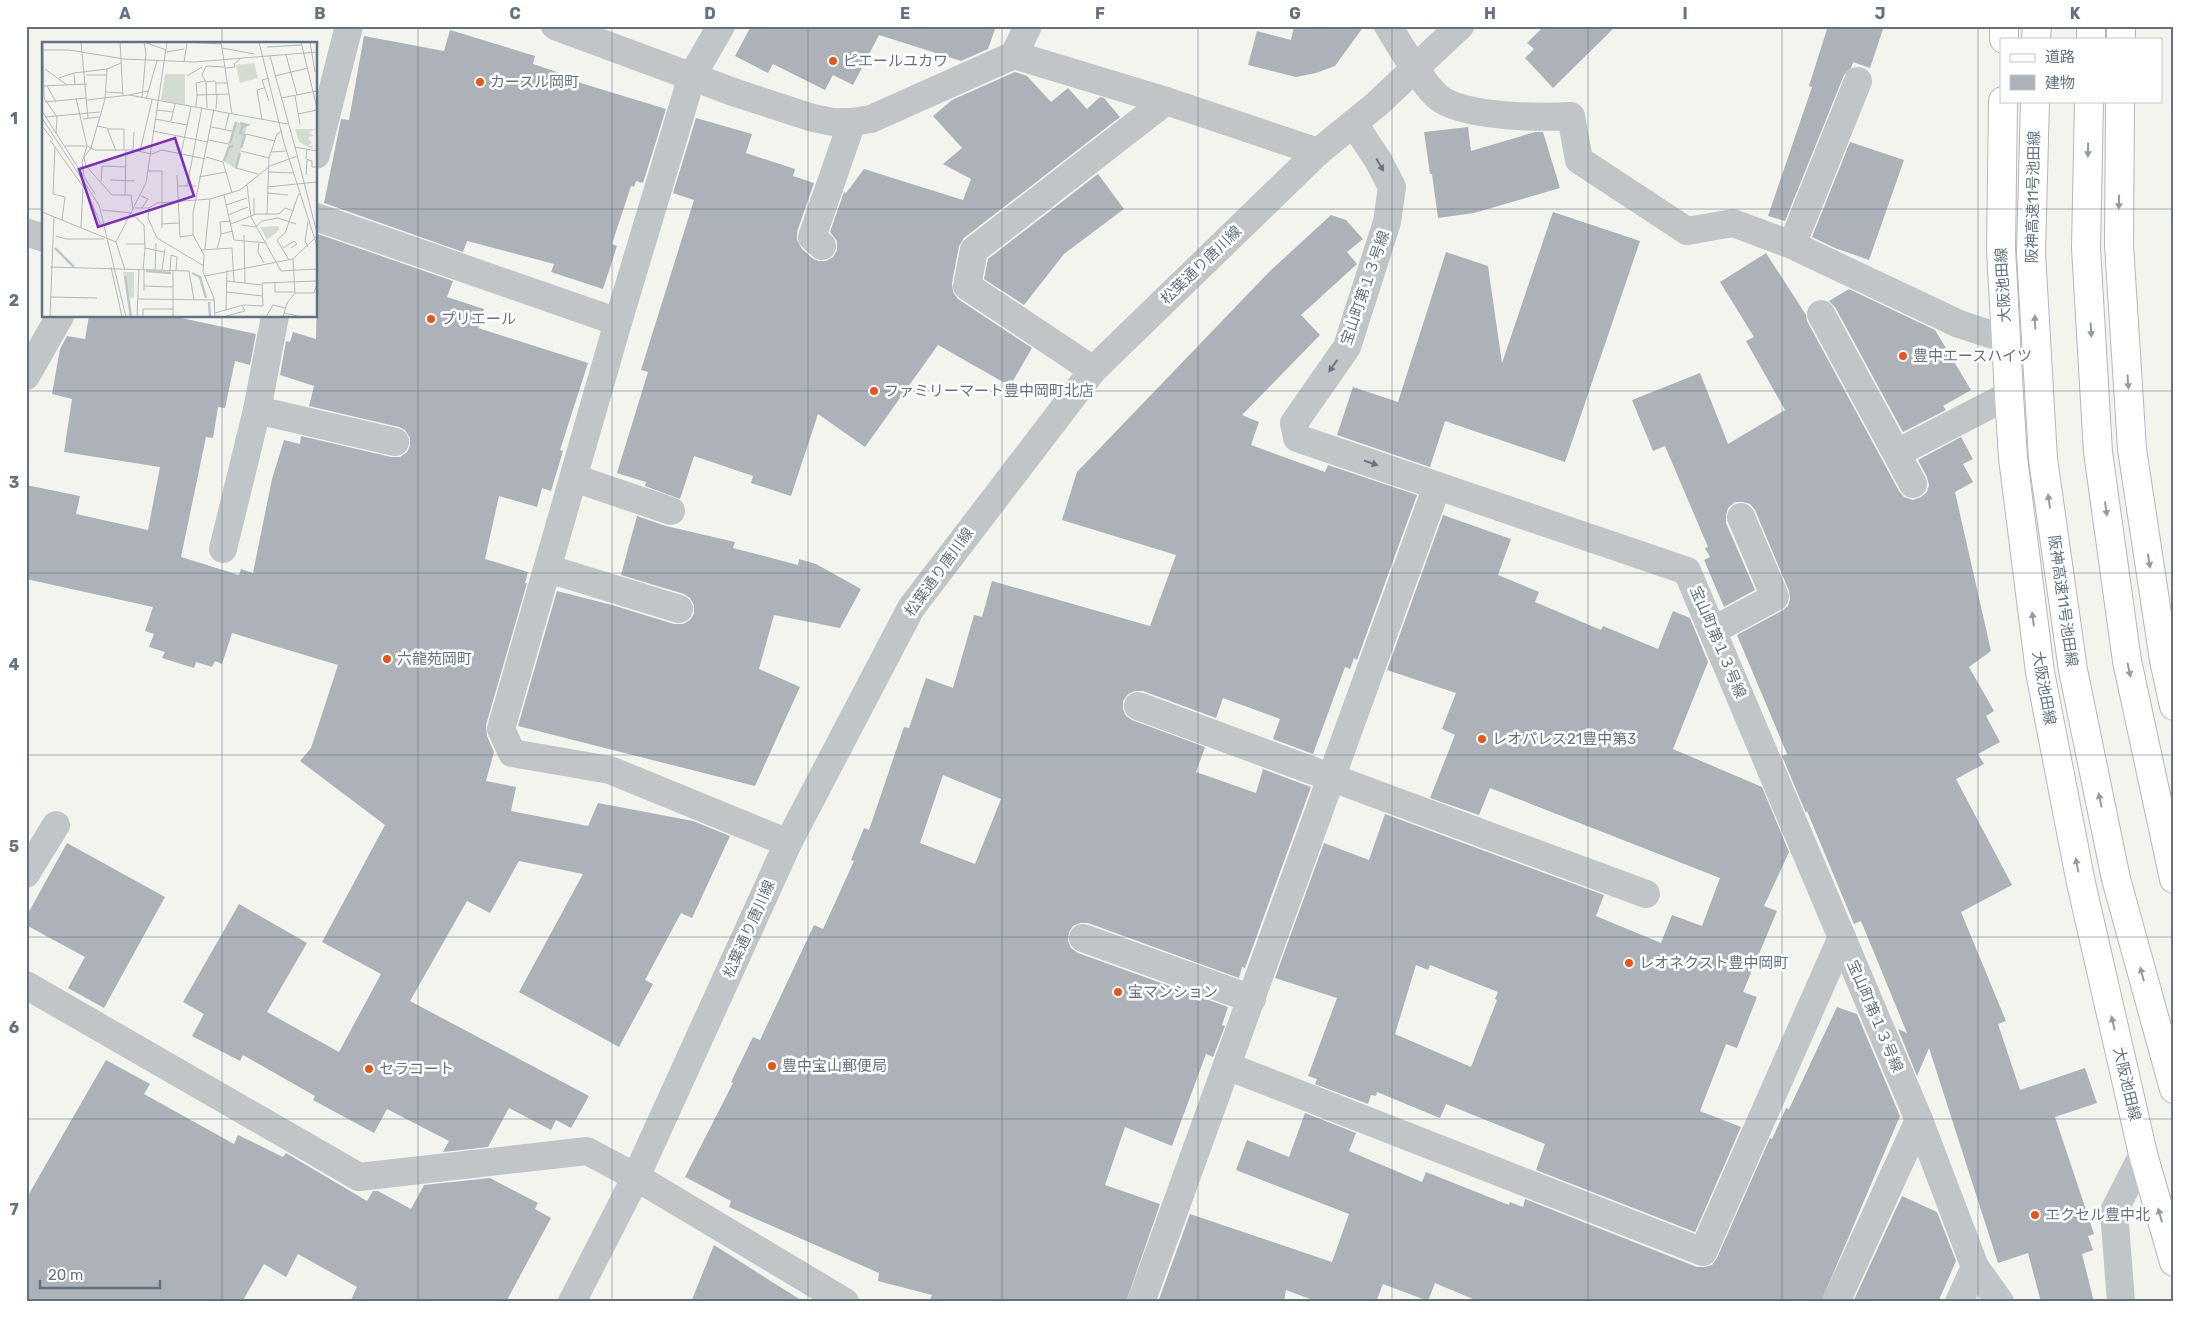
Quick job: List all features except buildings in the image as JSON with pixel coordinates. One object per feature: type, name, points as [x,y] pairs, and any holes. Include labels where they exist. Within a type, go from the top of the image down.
[{"type":"main road","name":"大阪池田線","points":[[2003,102],[2001,249],[2008,395],[2013,458],[2040,672],[2081,883],[2143,1154],[2174,1262]]},
{"type":"main road","name":"阪神高速11号池田線","points":[[2035,102],[2031,253],[2043,459],[2073,670],[2112,860],[2174,1089]]},
{"type":"main road","points":[[2089,102],[2086,248],[2098,452],[2127,661],[2174,879]]},
{"type":"main road","points":[[2120,102],[2119,246],[2132,450],[2164,660],[2174,706]]},
{"type":"street","points":[[318,147],[349,26]]},
{"type":"street","points":[[555,26],[736,93],[813,118],[834,122],[871,119],[1014,55],[1028,26]]},
{"type":"street","points":[[721,26],[692,76],[618,322],[549,569],[501,729],[512,753],[610,770],[788,843]]},
{"type":"street","points":[[1388,26],[1415,69],[1441,99],[1466,109],[1544,118],[1571,116],[1579,160],[1687,231],[1733,223],[1792,245],[1959,324],[2005,339]]},
{"type":"street","name":"松葉通り唐川線","points":[[572,1302],[636,1177],[788,843],[911,608],[1093,370],[1318,152],[1354,124],[1460,26]]},
{"type":"street","points":[[1014,55],[1166,101],[1318,152]]},
{"type":"street","points":[[1792,245],[1858,81]]},
{"type":"street","points":[[1093,370],[967,286],[974,250],[1166,101]]},
{"type":"street","points":[[822,246],[812,237],[852,122]]},
{"type":"street","name":"宝山町第１３号線","points":[[1354,124],[1378,160],[1392,187],[1388,222],[1347,347],[1294,423],[1297,438],[1687,571],[1714,630],[1919,1120],[1975,1267],[2000,1302]]},
{"type":"street","points":[[318,218],[618,322]]},
{"type":"street","points":[[26,232],[42,237]]},
{"type":"street","points":[[1821,314],[1913,484]]},
{"type":"street","points":[[26,376],[59,318]]},
{"type":"street","points":[[223,549],[257,410],[275,318]]},
{"type":"street","points":[[1897,453],[2008,395]]},
{"type":"street","points":[[257,410],[395,442]]},
{"type":"street","points":[[574,478],[671,511]]},
{"type":"street","points":[[1142,1302],[1437,486]]},
{"type":"street","points":[[1714,630],[1775,597],[1741,517]]},
{"type":"street","points":[[549,569],[679,610]]},
{"type":"street","points":[[1138,706],[1646,894]]},
{"type":"street","points":[[26,874],[56,825]]},
{"type":"street","points":[[1227,1066],[1703,1252],[1842,937]]},
{"type":"street","points":[[1083,938],[1252,999]]},
{"type":"street","points":[[26,985],[359,1177],[587,1151],[636,1177],[835,1299]]},
{"type":"street","points":[[1836,1302],[1919,1120]]},
{"type":"street","points":[[2121,1302],[2114,1211],[2143,1154]]},
{"type":"street","points":[[1959,1302],[1975,1267]]},
{"type":"place","name":"ピエールユカワ","points":[[833,61]]},
{"type":"place","name":"カースル岡町","points":[[480,82]]},
{"type":"place","name":"プリエール","points":[[431,319]]},
{"type":"place","name":"豊中エースハイツ","points":[[1903,356]]},
{"type":"place","name":"ファミリーマート豊中岡町北店","points":[[874,391]]},
{"type":"place","name":"六龍苑岡町","points":[[387,659]]},
{"type":"place","name":"レオパレス21豊中第3","points":[[1482,739]]},
{"type":"place","name":"レオネクスト豊中岡町","points":[[1629,963]]},
{"type":"place","name":"宝マンション","points":[[1118,992]]},
{"type":"place","name":"豊中宝山郵便局","points":[[772,1066]]},
{"type":"place","name":"セラコート","points":[[369,1069]]},
{"type":"place","name":"エクセル豊中北","points":[[2035,1215]]}]
